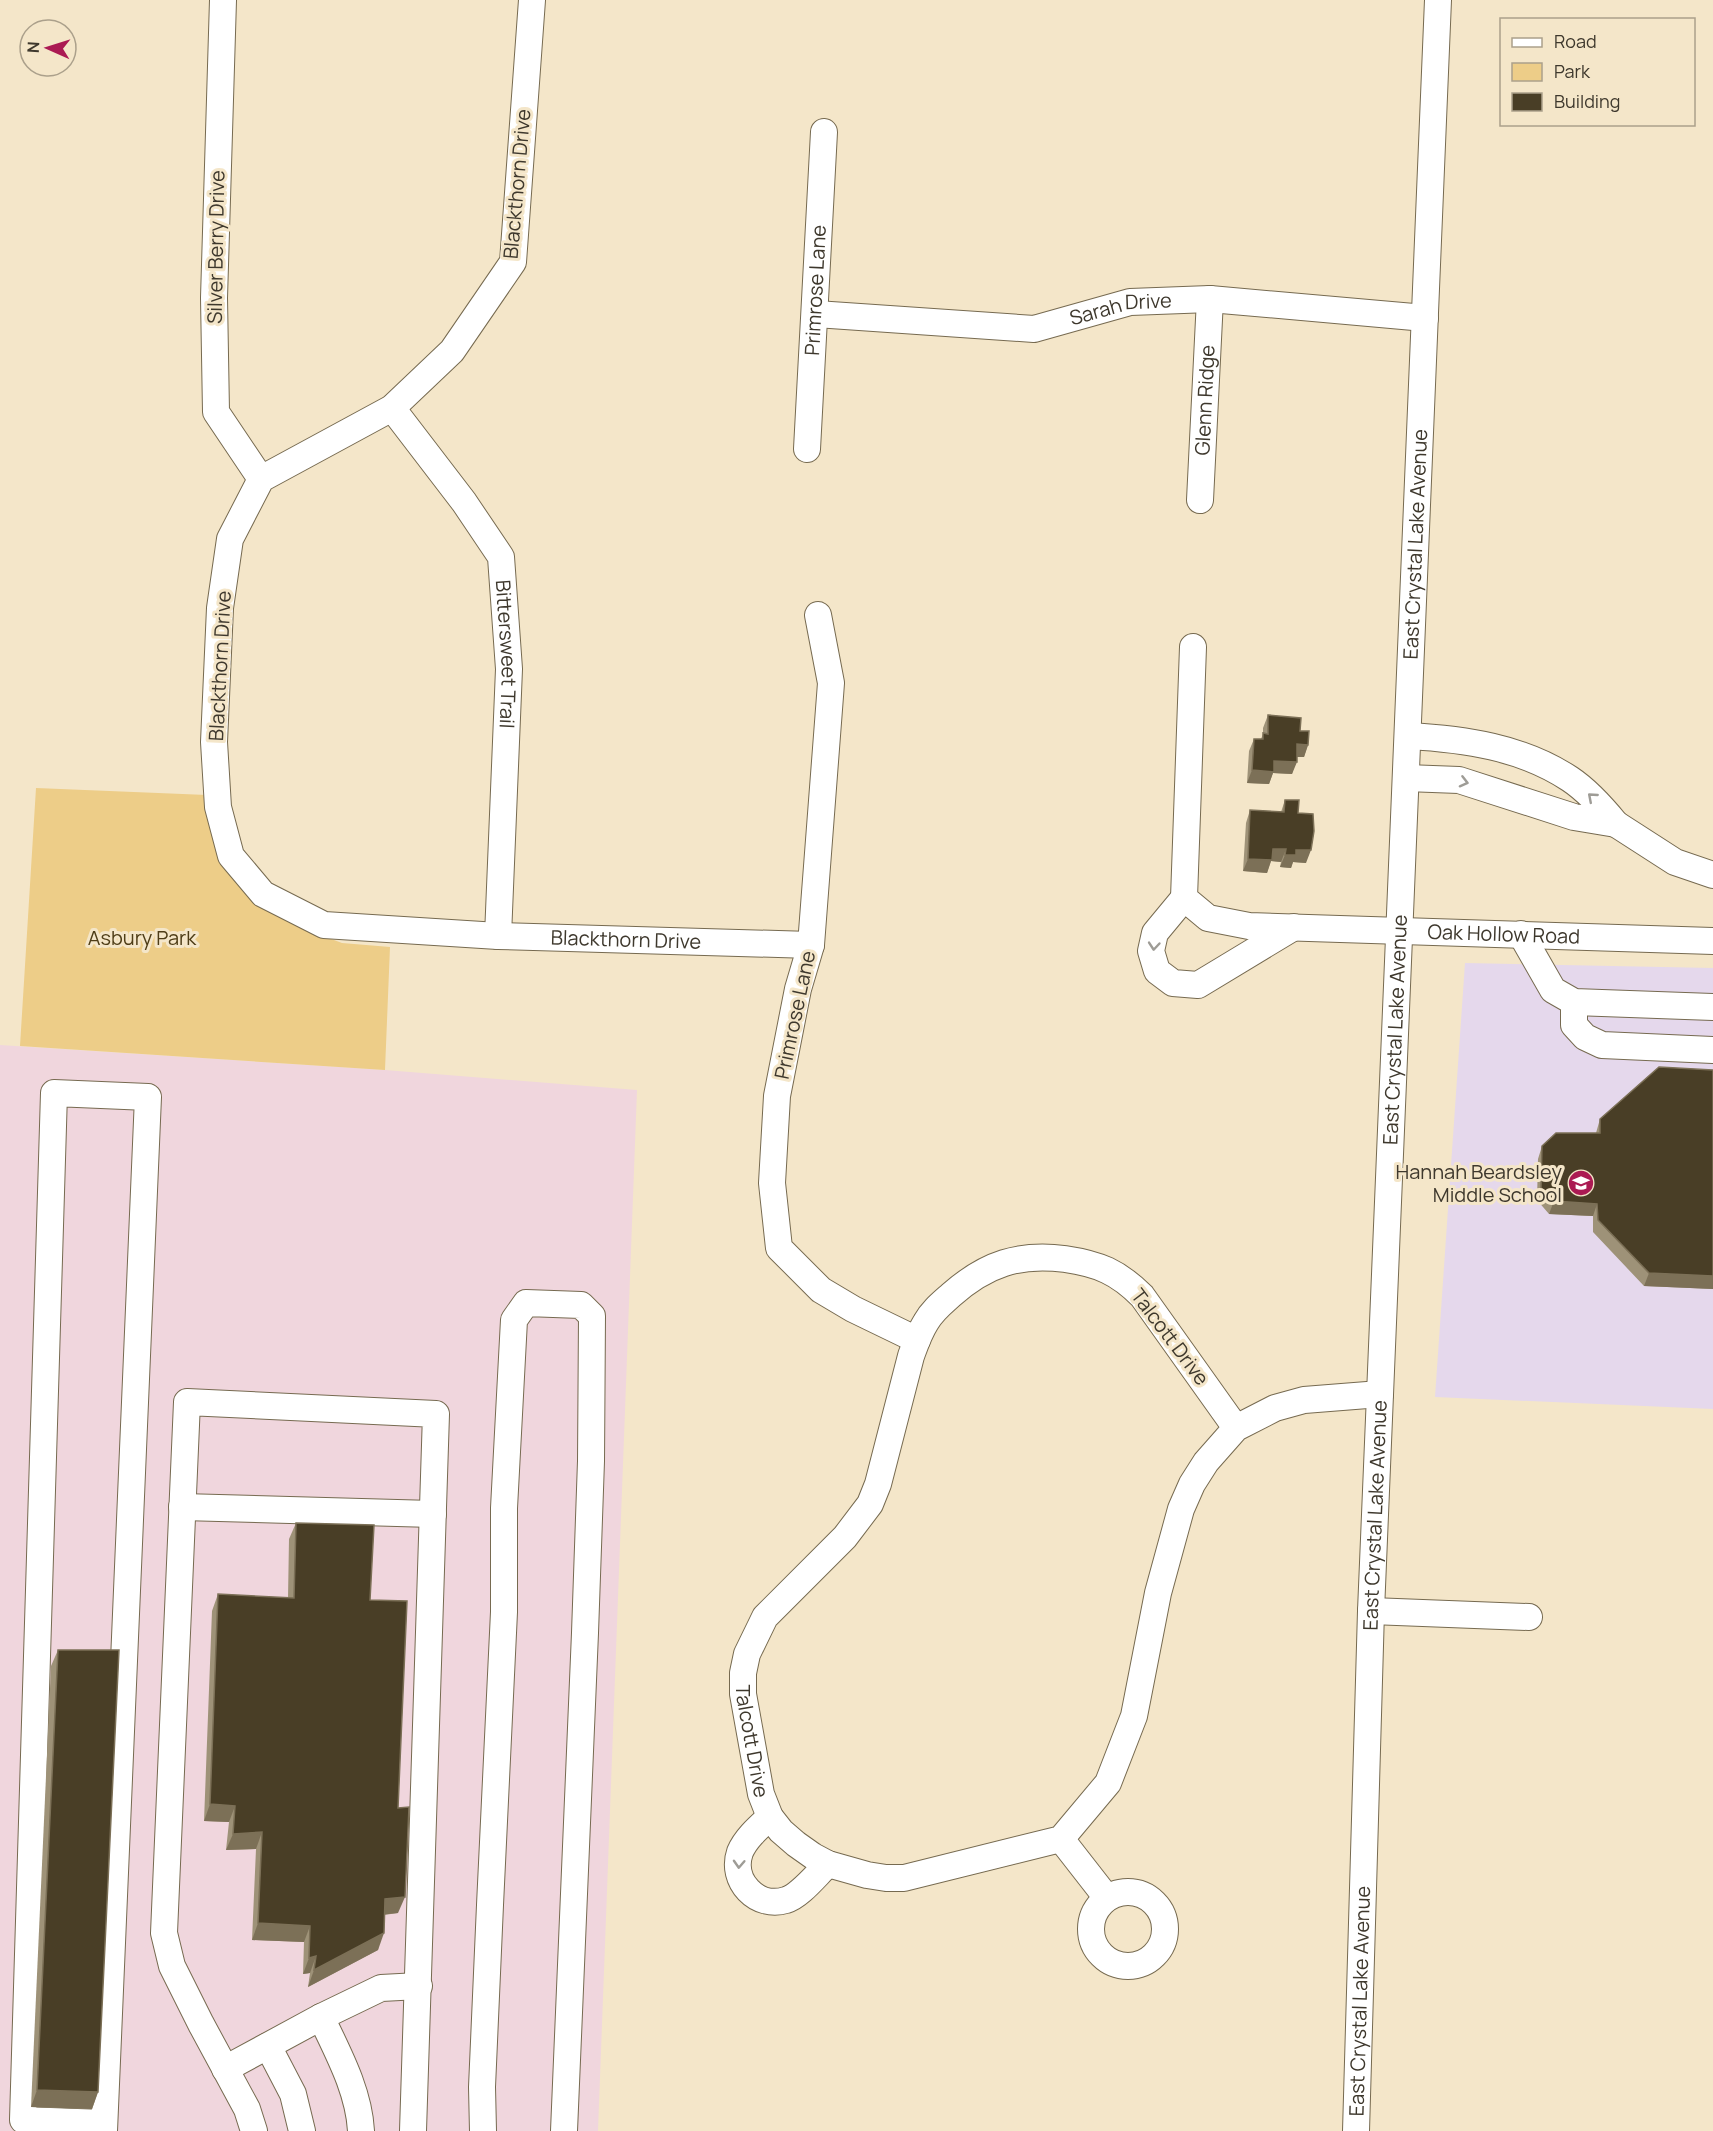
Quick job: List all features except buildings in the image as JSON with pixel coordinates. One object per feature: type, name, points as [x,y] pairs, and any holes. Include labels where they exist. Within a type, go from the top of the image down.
[{"type":"street","name":"Silver Berry Drive","points":[[223,0],[214,298],[216,412],[261,479]]},
{"type":"street","name":"Blackthorn Drive","points":[[532,0],[513,262],[453,351],[392,408],[261,479],[230,539],[220,608],[214,742],[218,807],[231,856],[262,894],[324,925],[498,936],[810,945]]},
{"type":"street","name":"East Crystal Lake Avenue","points":[[1356,2131],[1371,1611],[1438,0]]},
{"type":"street","name":"Primrose Lane","points":[[807,449],[824,132]]},
{"type":"street","name":"Sarah Drive","points":[[816,314],[1034,329],[1130,302],[1210,299],[1425,318]]},
{"type":"street","name":"Glenn Ridge","points":[[1200,500],[1210,299]]},
{"type":"street","name":"Bittersweet Trail","points":[[392,408],[464,502],[501,557],[509,669],[498,936]]},
{"type":"street","name":"Primrose Lane","points":[[818,615],[831,683],[810,945],[798,989],[777,1096],[772,1183],[778,1248],[821,1290],[853,1309],[917,1340]]},
{"type":"street","points":[[1193,647],[1184,898],[1155,933],[1151,951],[1157,971],[1173,983],[1198,985],[1294,927]]},
{"type":"street","points":[[1408,736],[1455,739],[1505,749],[1537,762],[1571,779],[1601,805],[1616,824],[1675,862],[1713,875]]},
{"type":"street","points":[[1406,778],[1458,780],[1574,817],[1616,824]]},
{"type":"street","name":"Oak Hollow Road","points":[[1184,898],[1208,918],[1249,926],[1400,929],[1713,941]]},
{"type":"street","points":[[1521,934],[1553,990],[1574,1002],[1713,1007]]},
{"type":"street","points":[[1574,1002],[1574,1025],[1585,1037],[1602,1045],[1713,1050]]},
{"type":"street","points":[[54,1093],[148,1097],[104,2127],[23,2120],[54,1093]]},
{"type":"street","name":"Talcott Drive","points":[[1061,1839],[904,1878],[867,1875],[813,1856],[781,1831],[770,1816],[761,1794],[743,1694],[743,1673],[747,1654],[765,1617],[845,1537],[870,1504],[878,1484],[910,1356],[917,1340],[937,1307],[979,1273],[999,1264],[1036,1256],[1079,1261],[1099,1266],[1126,1280],[1142,1296],[1236,1428]]},
{"type":"street","points":[[483,2131],[482,2087],[504,1612],[505,1496],[514,1320],[526,1303],[581,1305],[592,1317],[591,1461],[564,2131]]},
{"type":"street","points":[[1107,1898],[1061,1839],[1108,1783],[1134,1716],[1158,1593],[1181,1509],[1192,1484],[1206,1462],[1236,1428],[1275,1408],[1304,1400],[1380,1394]]},
{"type":"street","points":[[254,2131],[247,2109],[172,1966],[164,1933],[187,1402],[436,1414],[413,2131]]},
{"type":"street","points":[[182,1507],[433,1514]]},
{"type":"street","points":[[1371,1611],[1528,1617]]},
{"type":"street","points":[[770,1816],[746,1841],[738,1859],[740,1877],[750,1893],[765,1900],[786,1900],[794,1896],[828,1863]]},
{"type":"street","points":[[225,2069],[321,2017],[381,1988],[419,1986]]},
{"type":"street","points":[[321,2017],[347,2073],[361,2118],[361,2131]]},
{"type":"street","points":[[268,2046],[293,2094],[302,2131]]},
{"type":"shaded area","name":"Hannah Beardsley Middle School","points":[[1465,963],[1713,968],[1713,1409],[1435,1397]]},
{"type":"shaded area","points":[[0,1045],[385,1070],[637,1090],[598,2131],[0,2131]]},
{"type":"green space","name":"Asbury Park","points":[[36,788],[207,795],[227,860],[307,930],[342,943],[390,947],[385,1070],[20,1046]]},
{"type":"place","name":"Hannah Beardsley Middle School","points":[[1581,1183]]}]
